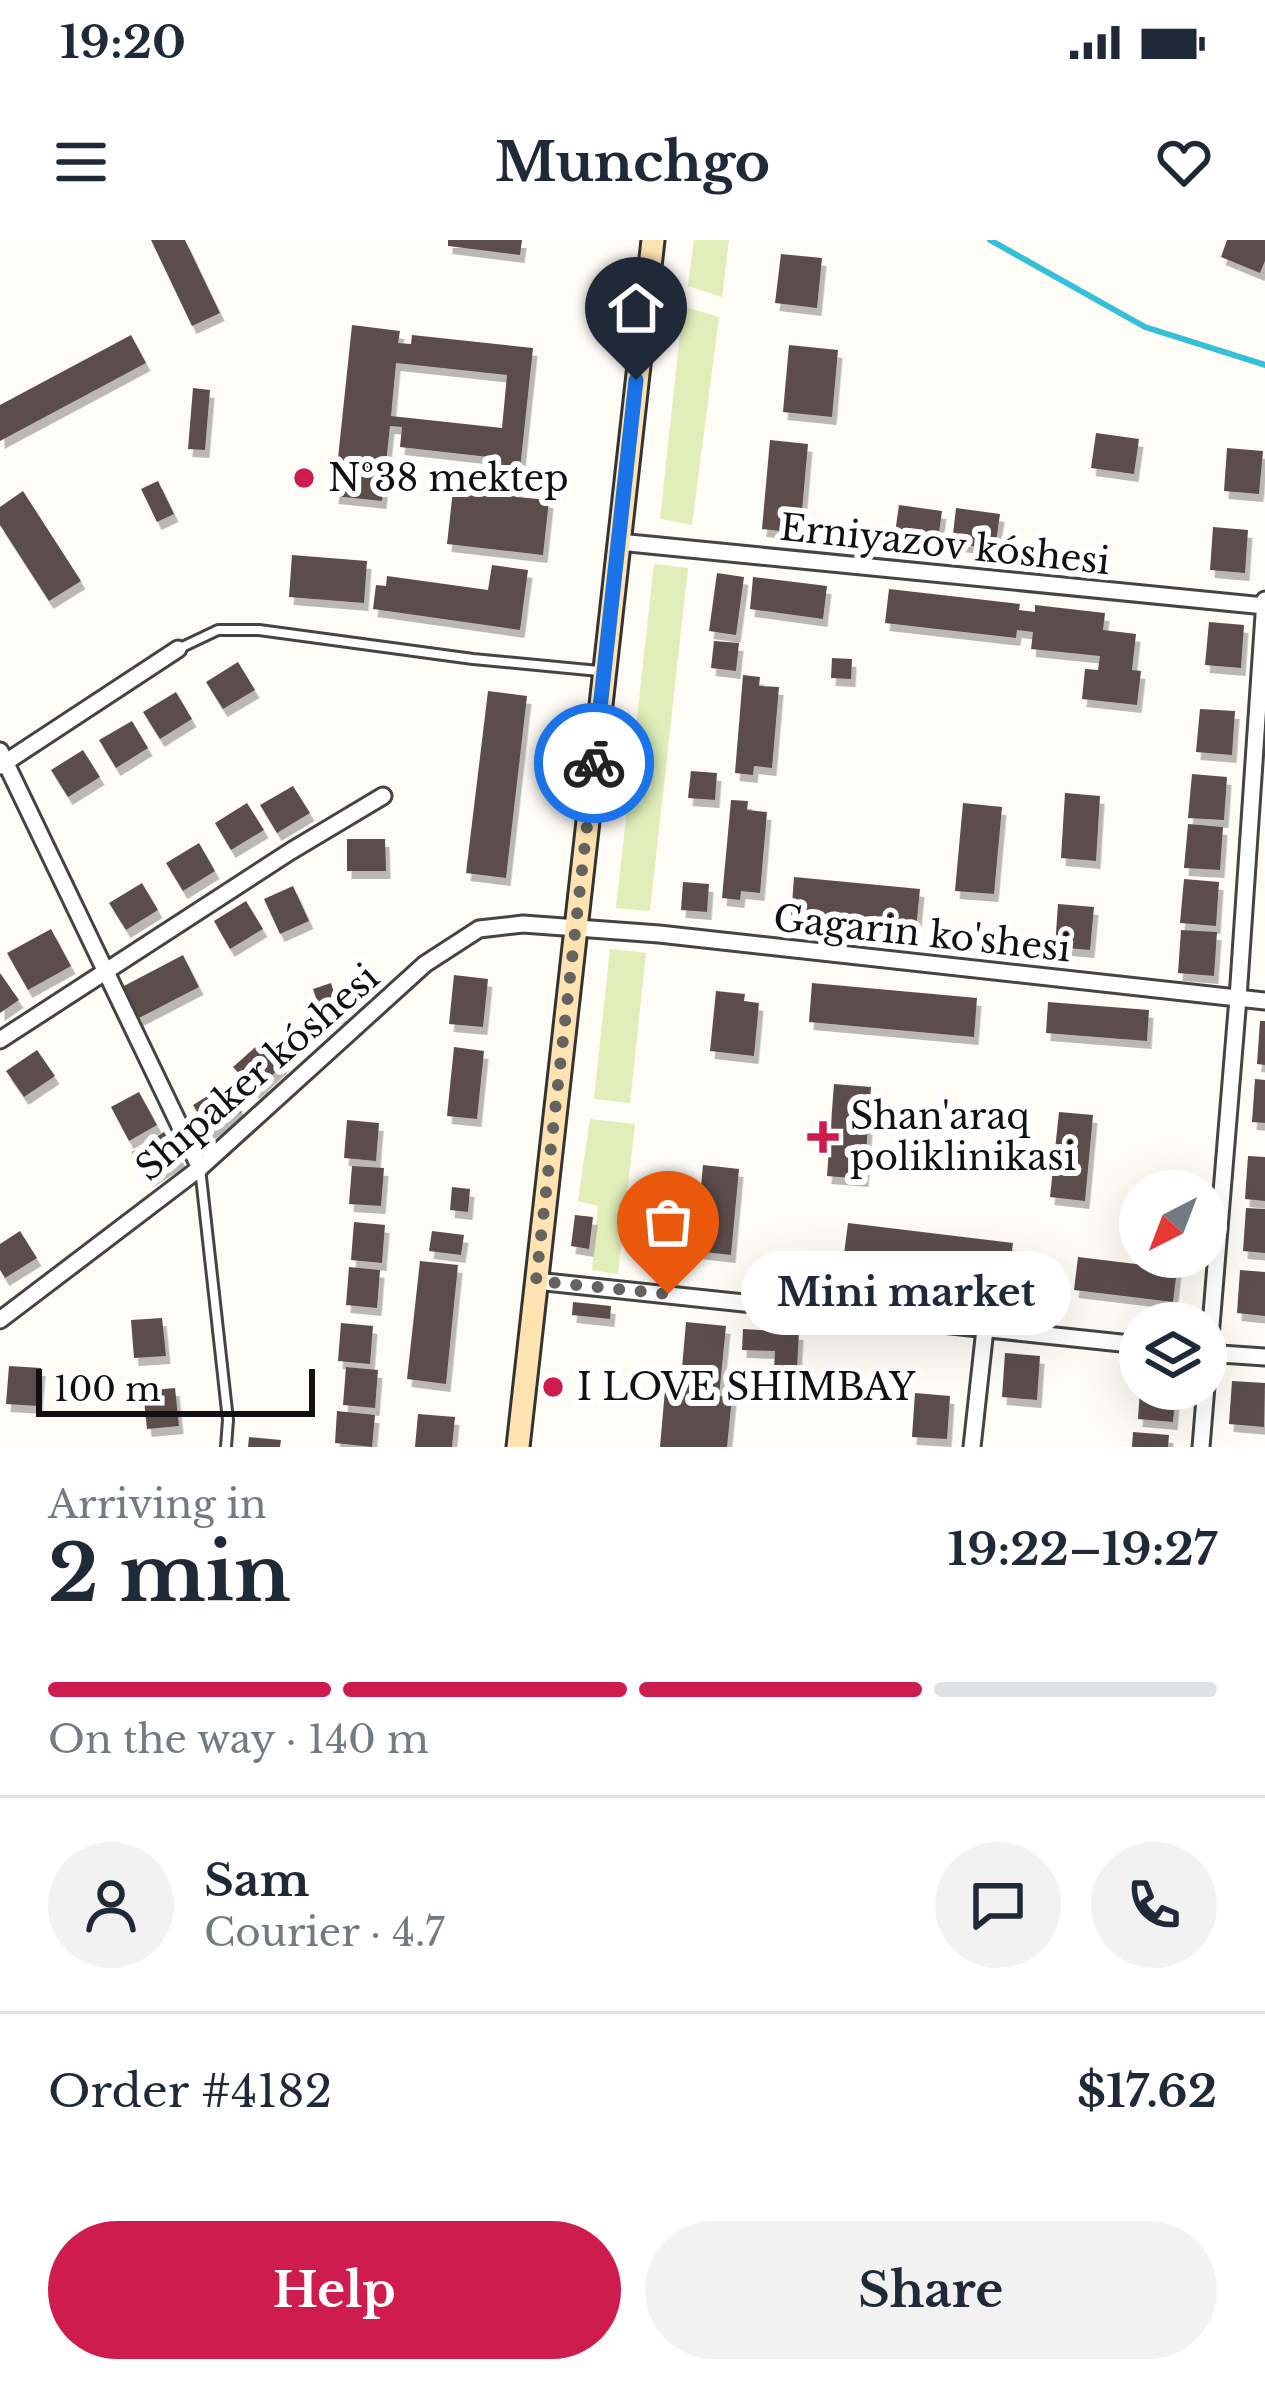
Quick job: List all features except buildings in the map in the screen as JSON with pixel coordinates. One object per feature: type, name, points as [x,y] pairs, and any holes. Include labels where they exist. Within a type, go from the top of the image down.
[{"type":"main road","points":[[518,1447],[653,240]]},
{"type":"street","name":"Erniyazov kóshesi","points":[[619,542],[1265,604]]},
{"type":"street","points":[[1212,1302],[1265,604]]},
{"type":"street","points":[[178,649],[2,760],[200,1168]]},
{"type":"street","points":[[0,1040],[382,796]]},
{"type":"street","name":"Shıpaker kóshesi","points":[[0,1319],[200,1168],[425,964],[479,929],[523,924],[573,927]]},
{"type":"street","name":"Gagarin ko'shesi","points":[[573,927],[1265,1001]]},
{"type":"street","points":[[536,1281],[1119,1344]]},
{"type":"street","points":[[972,1447],[985,1329]]},
{"type":"street","points":[[1227,1354],[1265,1357]]},
{"type":"street","points":[[1201,1447],[1204,1410]]},
{"type":"lane","points":[[178,649],[218,631],[259,630],[473,659],[606,671]]},
{"type":"lane","points":[[200,1168],[228,1420],[226,1447]]},
{"type":"green space","points":[[694,240],[729,240],[722,297],[688,286]]},
{"type":"green space","points":[[683,306],[719,317],[692,525],[660,519]]},
{"type":"green space","points":[[654,564],[688,568],[650,911],[616,908]]},
{"type":"green space","points":[[610,949],[646,953],[630,1103],[594,1099]]},
{"type":"green space","points":[[590,1119],[635,1124],[618,1274],[592,1270],[598,1206],[578,1201]]},
{"type":"waterway","points":[[990,240],[1145,327],[1265,365]]},
{"type":"way so far","points":[[594,763],[536,1281],[668,1294]]},
{"type":"place","name":"№38 mektep","points":[[304,478]]},
{"type":"place","name":"Shan'araq poliklinikasi","points":[[823,1137]]},
{"type":"place","name":"Mini market","points":[[668,1294]]},
{"type":"place","name":"I LOVE SHIMBAY","points":[[553,1387]]},
{"type":"route","points":[[594,763],[636,380]]}]
